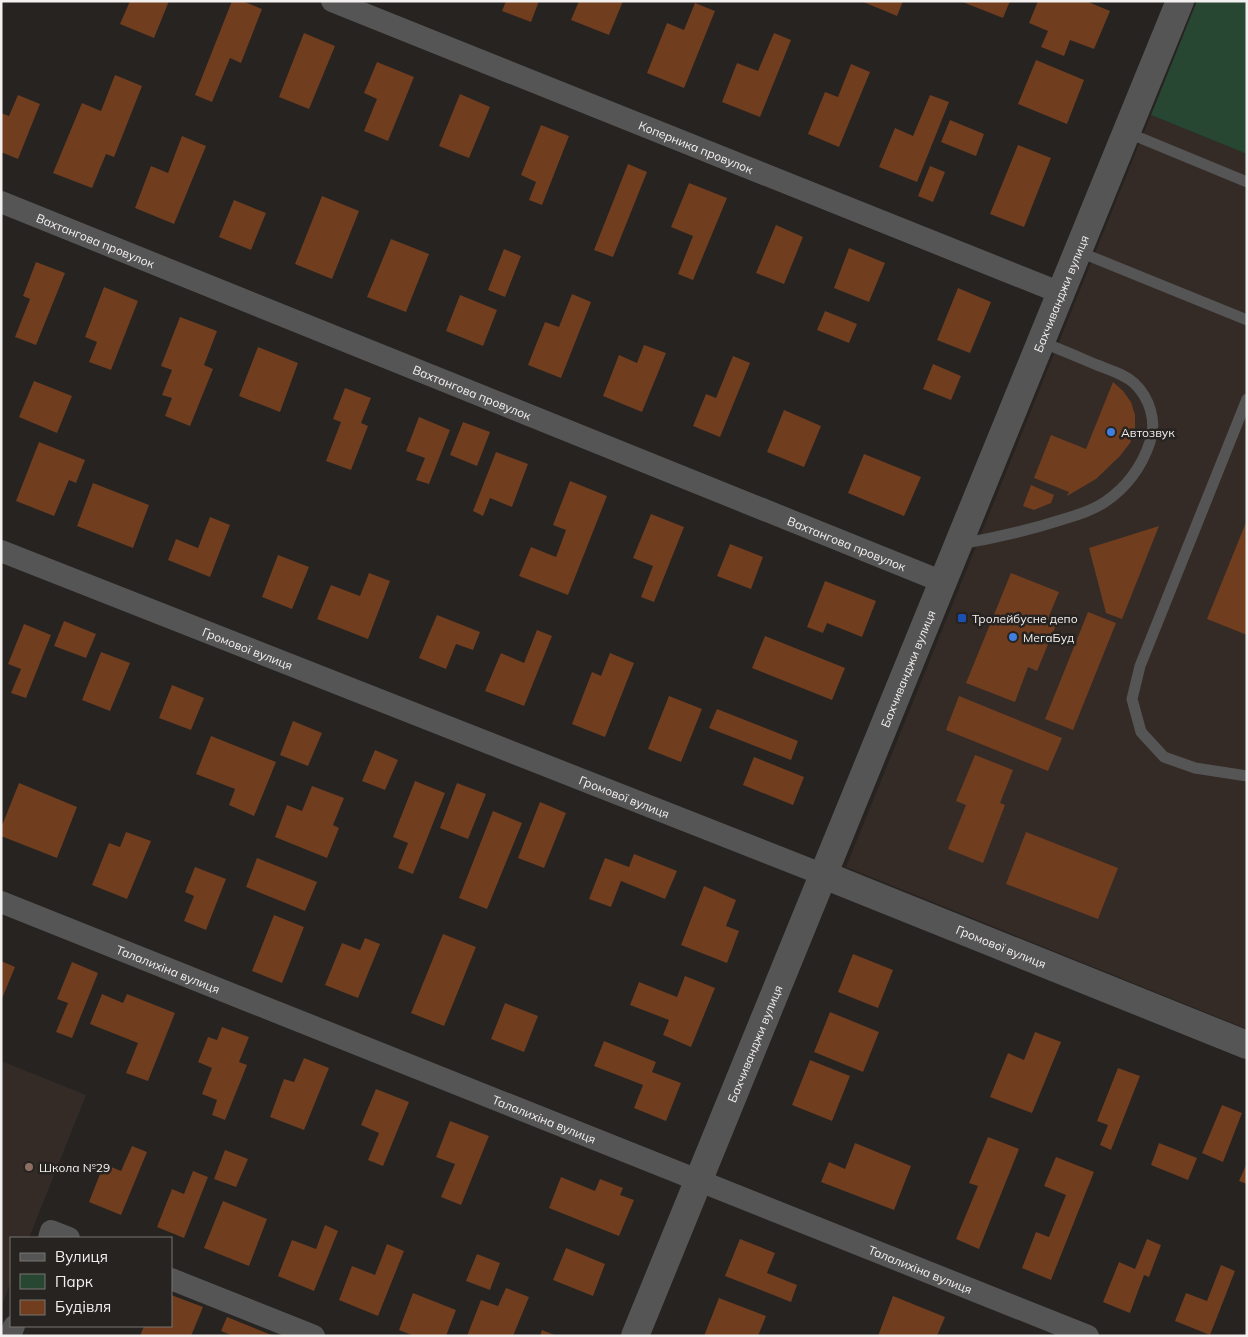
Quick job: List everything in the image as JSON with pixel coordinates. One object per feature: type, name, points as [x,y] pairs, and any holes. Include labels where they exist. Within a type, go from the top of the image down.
[{"type":"street","name":"Коперника провулок","points":[[332,1],[1060,293]]},
{"type":"street","name":"Бахчиванджи вулиця","points":[[636,1336],[1178,2]]},
{"type":"street","name":"Вахтангова провулок","points":[[1,202],[943,582]]},
{"type":"street","name":"Громової вулиця","points":[[1,551],[824,875],[1247,1045]]},
{"type":"street","name":"Талалихіна вулиця","points":[[1,902],[1088,1336]]},
{"type":"street","points":[[172,1279],[314,1336]]},
{"type":"lane","points":[[1126,132],[1247,182]]},
{"type":"lane","points":[[1078,251],[1247,320]]},
{"type":"lane","points":[[958,544],[995,538],[1086,512],[1105,502],[1122,488],[1136,471],[1147,451],[1152,437],[1153,422],[1151,408],[1144,394],[1134,383],[1122,375],[1041,342]]},
{"type":"lane","points":[[1247,399],[1140,666],[1132,699],[1141,732],[1164,756],[1195,768],[1247,776]]},
{"type":"shaded area","points":[[1151,115],[1247,154],[1247,1029],[846,867]]},
{"type":"shaded area","name":"Школа №29","points":[[1,1061],[86,1095],[29,1237],[10,1237],[10,1284],[1,1307]]},
{"type":"green space","points":[[1197,1],[1247,1],[1247,154],[1151,115]]},
{"type":"building","points":[[130,1],[169,1],[154,38],[120,24]]},
{"type":"building","points":[[232,1],[242,1],[262,9],[241,63],[230,58],[212,102],[195,95]]},
{"type":"building","points":[[506,1],[539,1],[531,22],[502,11]]},
{"type":"building","points":[[579,1],[623,1],[609,35],[571,20]]},
{"type":"building","points":[[861,1],[903,1],[897,16]]},
{"type":"building","points":[[960,1],[1010,1],[1003,18]]},
{"type":"building","points":[[1038,1],[1086,1],[1110,11],[1094,49],[1070,40],[1064,56],[1041,47],[1048,31],[1029,23]]},
{"type":"building","points":[[695,3],[715,11],[684,88],[647,73],[667,23],[684,30]]},
{"type":"building","points":[[304,33],[335,46],[309,109],[279,97]]},
{"type":"building","points":[[774,33],[791,40],[760,117],[722,102],[737,63],[758,71]]},
{"type":"building","points":[[1036,60],[1084,80],[1067,124],[1018,104]]},
{"type":"building","points":[[377,62],[414,77],[388,141],[364,131],[377,99],[364,93]]},
{"type":"building","points":[[851,64],[870,72],[839,147],[808,134],[825,92],[838,97]]},
{"type":"building","points":[[115,75],[142,86],[114,157],[106,154],[92,188],[53,173],[82,103],[101,111]]},
{"type":"building","points":[[460,94],[490,107],[469,158],[439,146]]},
{"type":"building","points":[[18,95],[40,104],[18,159],[1,152],[1,113],[9,116]]},
{"type":"building","points":[[930,95],[949,102],[917,182],[879,167],[895,128],[913,136]]},
{"type":"building","points":[[950,120],[984,134],[976,156],[941,142]]},
{"type":"building","points":[[541,125],[569,136],[542,205],[529,200],[536,182],[521,175]]},
{"type":"building","points":[[182,136],[206,146],[174,224],[135,208],[151,166],[168,173]]},
{"type":"building","points":[[1018,145],[1051,158],[1024,227],[990,214]]},
{"type":"building","points":[[628,164],[647,172],[613,257],[594,250]]},
{"type":"building","points":[[930,166],[945,172],[933,202],[918,196]]},
{"type":"building","points":[[689,183],[727,198],[693,280],[678,274],[693,236],[671,227]]},
{"type":"building","points":[[322,196],[359,211],[332,279],[295,264]]},
{"type":"building","points":[[234,200],[266,213],[251,250],[219,237]]},
{"type":"building","points":[[776,225],[803,237],[784,284],[756,273]]},
{"type":"building","points":[[391,239],[429,254],[406,312],[367,297]]},
{"type":"building","points":[[849,248],[885,263],[869,302],[834,288]]},
{"type":"building","points":[[504,249],[521,256],[505,297],[488,290]]},
{"type":"building","points":[[36,262],[65,273],[36,345],[15,337],[30,299],[23,296]]},
{"type":"building","points":[[104,287],[138,301],[111,370],[89,362],[97,342],[85,337]]},
{"type":"building","points":[[958,288],[991,302],[970,353],[937,340]]},
{"type":"building","points":[[572,294],[591,302],[561,378],[528,365],[545,322],[559,327]]},
{"type":"building","points":[[460,295],[497,310],[483,346],[446,331]]},
{"type":"building","points":[[825,311],[857,324],[849,343],[817,330]]},
{"type":"building","points":[[180,317],[217,331],[204,365],[213,369],[190,426],[165,416],[172,398],[162,395],[172,370],[161,366]]},
{"type":"building","points":[[644,345],[666,353],[642,412],[603,396],[619,355],[637,363]]},
{"type":"building","points":[[258,347],[298,363],[280,412],[239,396]]},
{"type":"building","points":[[733,356],[750,363],[720,437],[693,426],[706,394],[716,398]]},
{"type":"building","points":[[933,364],[961,376],[951,400],[923,389]]},
{"type":"building","points":[[34,381],[72,396],[57,433],[19,417]]},
{"type":"building","points":[[1113,382],[1131,402],[1135,415],[1135,429],[1130,443],[1120,456],[1096,479],[1067,496],[1069,492],[1034,478],[1051,435],[1086,449]]},
{"type":"building","points":[[345,388],[371,398],[361,423],[368,426],[351,470],[326,461],[341,422],[333,419]]},
{"type":"building","points":[[784,410],[821,426],[804,467],[767,452]]},
{"type":"building","points":[[419,417],[450,430],[429,484],[416,480],[425,458],[406,451]]},
{"type":"building","points":[[463,422],[490,432],[477,466],[450,455]]},
{"type":"building","points":[[39,442],[85,460],[76,483],[69,480],[54,516],[16,501]]},
{"type":"building","points":[[496,452],[528,464],[512,507],[490,498],[483,516],[473,511]]},
{"type":"building","points":[[864,454],[921,477],[904,516],[848,493]]},
{"type":"building","points":[[570,481],[607,496],[568,595],[519,576],[531,547],[556,557],[566,530],[553,525]]},
{"type":"building","points":[[93,483],[149,505],[133,548],[77,526]]},
{"type":"building","points":[[1031,485],[1054,495],[1051,503],[1034,510],[1023,506]]},
{"type":"building","points":[[651,514],[684,527],[654,602],[641,597],[653,566],[633,558]]},
{"type":"building","points":[[210,517],[230,525],[210,577],[168,560],[176,539],[198,548]]},
{"type":"building","points":[[1247,520],[1247,635],[1207,619]]},
{"type":"building","points":[[1159,526],[1122,619],[1106,613],[1089,548]]},
{"type":"building","points":[[730,544],[763,557],[751,589],[717,576]]},
{"type":"building","points":[[278,555],[309,567],[292,609],[262,597]]},
{"type":"building","points":[[369,573],[390,581],[368,639],[317,619],[331,585],[360,596]]},
{"type":"building","points":[[1011,573],[1059,592],[1049,616],[1058,620],[1037,671],[1028,667],[1015,702],[966,683]]},
{"type":"building","points":[[825,581],[876,601],[862,637],[827,623],[823,633],[807,627]]},
{"type":"building","points":[[1088,612],[1116,623],[1073,730],[1045,719]]},
{"type":"building","points":[[437,615],[480,632],[473,650],[456,644],[446,669],[419,658]]},
{"type":"building","points":[[64,621],[96,634],[86,658],[54,646]]},
{"type":"building","points":[[24,624],[51,635],[26,698],[11,693],[21,669],[8,664]]},
{"type":"building","points":[[537,630],[552,636],[524,706],[485,691],[501,653],[524,663]]},
{"type":"building","points":[[765,636],[845,668],[832,700],[752,668]]},
{"type":"building","points":[[101,652],[130,663],[110,711],[82,700]]},
{"type":"building","points":[[610,653],[634,663],[605,737],[572,724],[592,672],[601,676]]},
{"type":"building","points":[[172,685],[204,698],[191,730],[159,718]]},
{"type":"building","points":[[669,696],[702,709],[681,762],[648,749]]},
{"type":"building","points":[[959,696],[1062,738],[1048,771],[946,730]]},
{"type":"building","points":[[717,709],[798,741],[791,760],[709,728]]},
{"type":"building","points":[[293,721],[322,733],[308,766],[280,755]]},
{"type":"building","points":[[211,736],[276,762],[254,816],[229,805],[235,789],[196,774]]},
{"type":"building","points":[[375,750],[398,760],[385,790],[362,781]]},
{"type":"building","points":[[975,755],[1013,770],[1000,803],[1005,805],[983,863],[948,849],[966,805],[956,801]]},
{"type":"building","points":[[754,757],[804,777],[793,805],[743,785]]},
{"type":"building","points":[[415,781],[445,793],[413,874],[398,868],[408,843],[393,837]]},
{"type":"building","points":[[19,783],[77,807],[57,858],[1,836],[1,828]]},
{"type":"building","points":[[457,783],[486,794],[468,839],[440,828]]},
{"type":"building","points":[[312,786],[344,798],[333,825],[339,828],[327,858],[275,837],[287,805],[302,811]]},
{"type":"building","points":[[540,802],[566,813],[544,868],[518,858]]},
{"type":"building","points":[[493,811],[522,823],[487,909],[459,898]]},
{"type":"building","points":[[126,832],[151,841],[127,899],[92,885],[109,843],[120,847]]},
{"type":"building","points":[[1026,832],[1118,868],[1098,919],[1006,884]]},
{"type":"building","points":[[634,854],[677,871],[665,899],[621,881],[611,907],[589,899],[605,858],[629,867]]},
{"type":"building","points":[[257,858],[317,882],[305,911],[246,887]]},
{"type":"building","points":[[195,867],[226,879],[206,930],[184,921],[194,896],[185,892]]},
{"type":"building","points":[[704,886],[736,900],[726,926],[739,931],[727,963],[681,945]]},
{"type":"building","points":[[274,915],[304,927],[282,983],[252,971]]},
{"type":"building","points":[[443,934],[476,947],[444,1026],[411,1013]]},
{"type":"building","points":[[365,938],[380,944],[358,998],[325,985],[342,943],[360,950]]},
{"type":"building","points":[[853,954],[893,970],[878,1008],[838,992]]},
{"type":"building","points":[[1,961],[15,967],[1,1001]]},
{"type":"building","points":[[72,962],[98,973],[72,1038],[56,1032],[68,1003],[57,999]]},
{"type":"building","points":[[685,976],[715,988],[691,1047],[663,1035],[669,1020],[630,1005],[639,982],[677,997]]},
{"type":"building","points":[[102,994],[123,1003],[127,994],[175,1013],[148,1081],[126,1073],[138,1043],[90,1024]]},
{"type":"building","points":[[505,1003],[538,1016],[524,1052],[491,1039]]},
{"type":"building","points":[[830,1012],[879,1032],[863,1072],[814,1052]]},
{"type":"building","points":[[222,1027],[249,1037],[239,1062],[247,1065],[225,1120],[212,1115],[217,1100],[202,1094],[212,1068],[198,1062],[208,1037],[217,1040]]},
{"type":"building","points":[[1035,1032],[1061,1042],[1032,1113],[990,1097],[1008,1053],[1024,1060]]},
{"type":"building","points":[[604,1041],[656,1062],[652,1072],[681,1083],[666,1121],[634,1108],[643,1085],[594,1066]]},
{"type":"building","points":[[304,1058],[329,1068],[304,1130],[270,1117],[284,1079],[294,1082]]},
{"type":"building","points":[[810,1060],[850,1076],[832,1121],[792,1105]]},
{"type":"building","points":[[1118,1068],[1140,1076],[1111,1150],[1100,1145],[1108,1125],[1097,1121]]},
{"type":"building","points":[[376,1089],[409,1102],[383,1166],[368,1160],[379,1133],[361,1125]]},
{"type":"building","points":[[1222,1105],[1242,1113],[1223,1162],[1202,1153]]},
{"type":"building","points":[[450,1121],[489,1136],[461,1205],[441,1197],[455,1164],[436,1157]]},
{"type":"building","points":[[988,1137],[1019,1149],[979,1249],[956,1239],[978,1186],[969,1183]]},
{"type":"building","points":[[855,1143],[911,1166],[894,1210],[821,1182],[829,1162],[845,1169]]},
{"type":"building","points":[[1159,1143],[1197,1158],[1188,1180],[1151,1165]]},
{"type":"building","points":[[132,1146],[147,1152],[121,1215],[89,1202],[104,1164],[121,1171]]},
{"type":"building","points":[[225,1150],[248,1159],[236,1187],[214,1179]]},
{"type":"building","points":[[1056,1157],[1094,1172],[1051,1280],[1022,1268],[1036,1232],[1049,1237],[1066,1195],[1044,1186]]},
{"type":"building","points":[[1247,1163],[1247,1184],[1239,1181]]},
{"type":"building","points":[[193,1171],[208,1177],[184,1238],[157,1227],[172,1189],[184,1194]]},
{"type":"building","points":[[561,1177],[595,1191],[600,1179],[623,1188],[620,1195],[634,1200],[619,1236],[549,1208]]},
{"type":"building","points":[[223,1201],[267,1219],[249,1266],[204,1248]]},
{"type":"building","points":[[325,1225],[338,1231],[314,1291],[278,1276],[292,1240],[316,1249]]},
{"type":"building","points":[[740,1239],[775,1253],[767,1273],[797,1285],[791,1302],[725,1276]]},
{"type":"building","points":[[1147,1239],[1161,1245],[1149,1277],[1144,1275],[1130,1313],[1103,1302],[1119,1262],[1135,1269]]},
{"type":"building","points":[[387,1244],[404,1251],[378,1316],[339,1300],[352,1266],[375,1275]]},
{"type":"building","points":[[566,1248],[605,1264],[593,1296],[553,1280]]},
{"type":"building","points":[[477,1254],[500,1263],[490,1290],[466,1281]]},
{"type":"building","points":[[1221,1265],[1235,1271],[1210,1335],[1175,1321],[1186,1293],[1207,1301]]},
{"type":"building","points":[[506,1288],[529,1297],[513,1336],[467,1336],[481,1300],[498,1306]]},
{"type":"building","points":[[413,1293],[456,1310],[446,1336],[414,1336],[399,1330]]},
{"type":"building","points":[[172,1295],[203,1307],[191,1336],[140,1336],[144,1327],[172,1327]]},
{"type":"building","points":[[893,1296],[945,1317],[937,1336],[878,1336]]},
{"type":"building","points":[[719,1298],[766,1316],[758,1336],[704,1336]]},
{"type":"building","points":[[227,1317],[274,1336],[233,1336],[221,1331]]},
{"type":"building","points":[[542,1330],[557,1336],[540,1336]]},
{"type":"place","name":"Автозвук","points":[[1111,432]]},
{"type":"place","name":"Тролейбусне депо","points":[[962,618]]},
{"type":"place","name":"МегаБуд","points":[[1013,637]]},
{"type":"place","name":"Школа №29","points":[[29,1167]]}]
